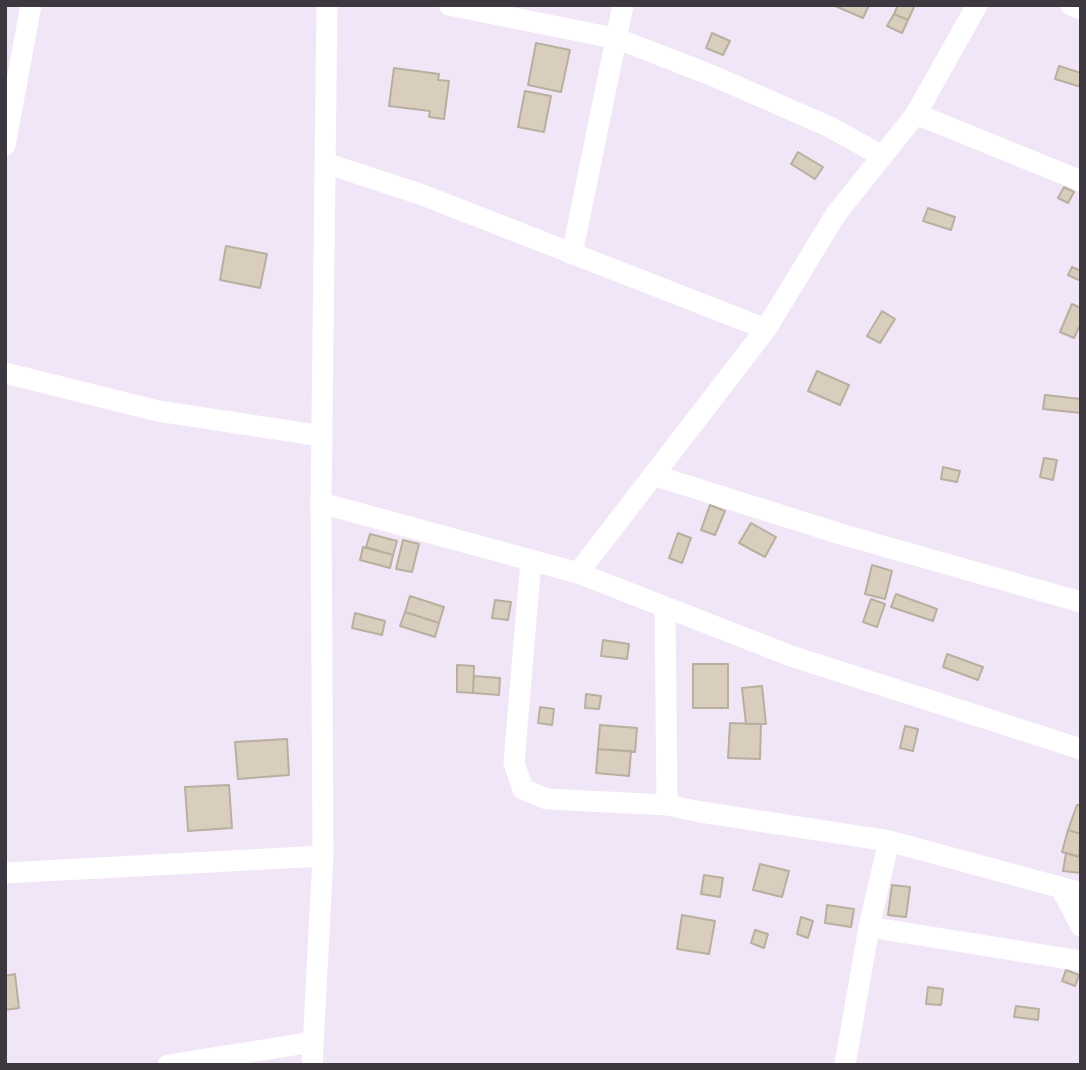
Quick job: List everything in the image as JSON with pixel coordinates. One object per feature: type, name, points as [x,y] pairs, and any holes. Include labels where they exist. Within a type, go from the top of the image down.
[{"type":"street","points":[[5,145],[31,5]]},
{"type":"street","points":[[312,1065],[323,856],[321,503],[327,5]]},
{"type":"street","points":[[449,5],[618,39],[711,75],[830,127],[882,156]]},
{"type":"street","points":[[572,254],[623,5]]},
{"type":"street","points":[[578,573],[766,329],[836,214],[916,114],[976,5]]},
{"type":"street","points":[[1071,5],[1081,9]]},
{"type":"street","points":[[916,114],[1081,181]]},
{"type":"street","points":[[325,163],[420,194],[766,329]]},
{"type":"street","points":[[5,373],[158,411],[322,436]]},
{"type":"street","points":[[653,475],[844,535],[1081,602]]},
{"type":"street","points":[[321,503],[578,573],[791,656],[1081,749]]},
{"type":"street","points":[[531,560],[514,763],[523,789],[547,799],[667,805],[890,841],[1071,890],[1081,926]]},
{"type":"street","points":[[665,607],[667,805]]},
{"type":"street","points":[[845,1065],[869,927],[890,841]]},
{"type":"street","points":[[5,873],[323,856]]},
{"type":"street","points":[[869,927],[1081,961]]},
{"type":"street","points":[[168,1065],[313,1042]]},
{"type":"building","points":[[833,5],[869,5],[863,18]]},
{"type":"building","points":[[898,5],[915,5],[908,20],[894,14]]},
{"type":"building","points":[[894,14],[908,20],[902,33],[887,26]]},
{"type":"building","points":[[712,33],[730,41],[723,55],[706,48]]},
{"type":"building","points":[[536,43],[570,50],[561,92],[528,85]]},
{"type":"building","points":[[1059,66],[1081,73],[1081,87],[1055,79]]},
{"type":"building","points":[[394,68],[439,74],[438,80],[449,81],[444,119],[429,117],[430,111],[389,106]]},
{"type":"building","points":[[525,91],[551,96],[544,132],[518,127]]},
{"type":"building","points":[[798,152],[823,167],[815,179],[791,164]]},
{"type":"building","points":[[1064,187],[1074,192],[1068,203],[1058,198]]},
{"type":"building","points":[[928,208],[955,217],[951,230],[923,221]]},
{"type":"building","points":[[226,246],[267,254],[260,288],[220,280]]},
{"type":"building","points":[[1072,267],[1081,271],[1081,281],[1068,275]]},
{"type":"building","points":[[1072,304],[1081,308],[1081,323],[1074,338],[1060,332]]},
{"type":"building","points":[[882,311],[895,319],[880,343],[867,336]]},
{"type":"building","points":[[817,371],[849,385],[840,405],[808,391]]},
{"type":"building","points":[[1045,395],[1081,399],[1081,413],[1043,409]]},
{"type":"building","points":[[1044,458],[1057,460],[1053,480],[1040,477]]},
{"type":"building","points":[[943,467],[960,471],[957,482],[941,479]]},
{"type":"building","points":[[710,505],[725,511],[715,535],[701,530]]},
{"type":"building","points":[[751,523],[776,537],[765,557],[739,543]]},
{"type":"building","points":[[678,533],[691,538],[682,563],[669,558]]},
{"type":"building","points":[[370,534],[397,541],[393,555],[366,547]]},
{"type":"building","points":[[403,540],[419,544],[412,572],[396,569]]},
{"type":"building","points":[[363,547],[393,555],[390,568],[360,560]]},
{"type":"building","points":[[872,565],[892,571],[885,599],[865,594]]},
{"type":"building","points":[[896,594],[937,609],[933,621],[891,607]]},
{"type":"building","points":[[410,596],[444,607],[439,623],[405,612]]},
{"type":"building","points":[[871,599],[885,604],[877,627],[863,622]]},
{"type":"building","points":[[495,600],[511,602],[508,620],[492,618]]},
{"type":"building","points":[[405,612],[439,623],[435,637],[400,626]]},
{"type":"building","points":[[355,613],[385,621],[382,635],[352,628]]},
{"type":"building","points":[[603,640],[629,644],[627,659],[601,656]]},
{"type":"building","points":[[947,654],[983,667],[978,680],[943,667]]},
{"type":"building","points":[[693,664],[728,664],[728,708],[693,708]]},
{"type":"building","points":[[457,665],[474,666],[473,693],[457,692]]},
{"type":"building","points":[[474,676],[500,678],[499,695],[473,693]]},
{"type":"building","points":[[762,686],[766,724],[746,724],[742,688]]},
{"type":"building","points":[[586,694],[601,696],[599,709],[585,708]]},
{"type":"building","points":[[540,707],[554,709],[552,725],[538,723]]},
{"type":"building","points":[[730,723],[761,724],[760,759],[728,758]]},
{"type":"building","points":[[600,725],[637,728],[635,752],[598,749]]},
{"type":"building","points":[[905,726],[918,729],[913,751],[900,748]]},
{"type":"building","points":[[287,739],[289,775],[238,779],[235,742]]},
{"type":"building","points":[[598,749],[631,751],[629,776],[596,773]]},
{"type":"building","points":[[229,785],[232,828],[188,831],[185,787]]},
{"type":"building","points":[[1077,805],[1081,806],[1081,834],[1068,830]]},
{"type":"building","points":[[1068,830],[1081,834],[1079,857],[1062,852]]},
{"type":"building","points":[[1066,853],[1081,857],[1081,873],[1063,871]]},
{"type":"building","points":[[760,864],[789,871],[782,897],[753,890]]},
{"type":"building","points":[[704,875],[723,878],[720,897],[701,894]]},
{"type":"building","points":[[892,885],[910,887],[906,917],[888,915]]},
{"type":"building","points":[[827,905],[854,909],[851,927],[825,923]]},
{"type":"building","points":[[682,915],[715,921],[709,954],[677,949]]},
{"type":"building","points":[[801,917],[813,921],[808,938],[797,934]]},
{"type":"building","points":[[755,930],[768,934],[764,948],[751,943]]},
{"type":"building","points":[[1066,970],[1079,975],[1075,986],[1062,981]]},
{"type":"building","points":[[15,974],[19,1008],[5,1010],[5,976]]},
{"type":"building","points":[[928,987],[943,989],[941,1005],[926,1004]]},
{"type":"building","points":[[1016,1006],[1039,1009],[1038,1020],[1014,1017]]}]
